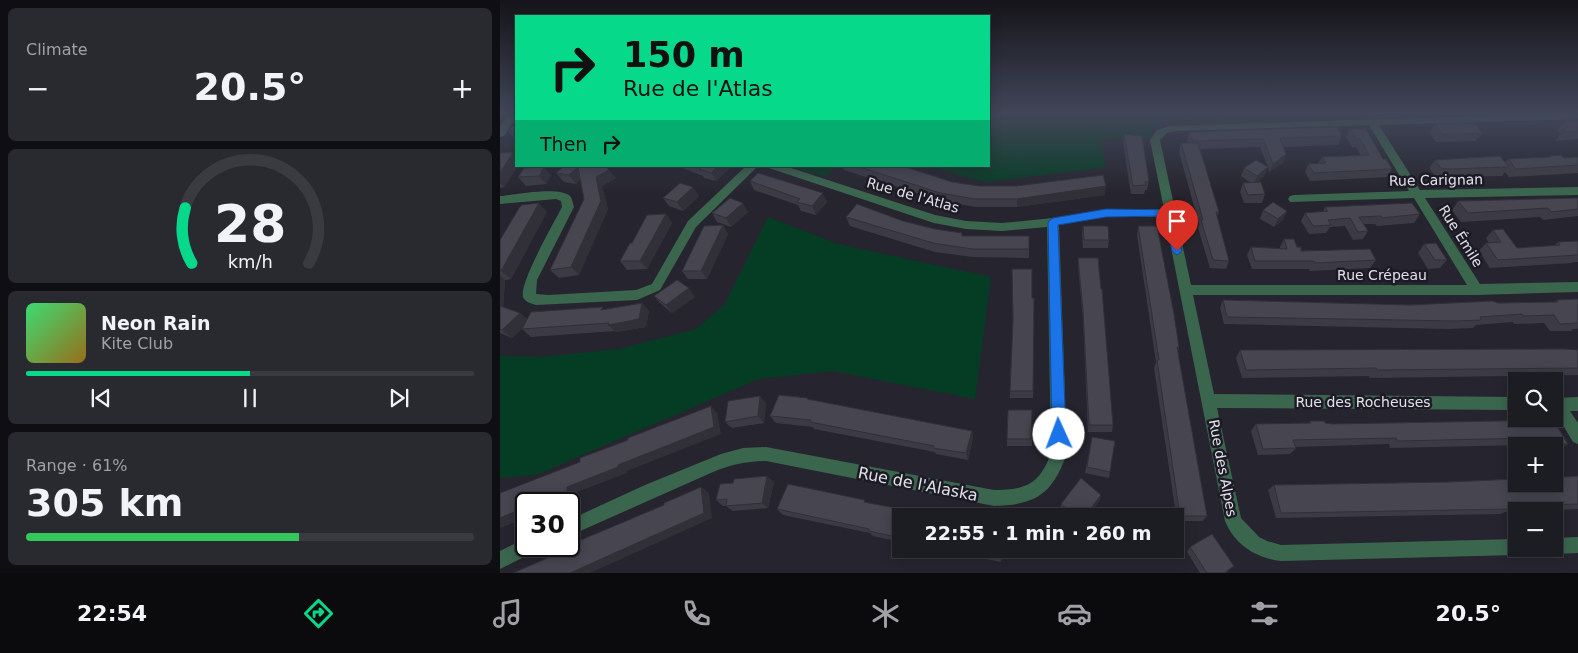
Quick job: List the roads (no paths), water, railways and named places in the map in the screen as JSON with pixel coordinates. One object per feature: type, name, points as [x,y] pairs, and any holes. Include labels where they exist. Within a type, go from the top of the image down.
[{"type":"street","name":"Rue des Alpes","points":[[1155,140],[1168,213],[1210,401],[1233,521],[1243,535],[1263,548],[1280,553],[1508,547]]},
{"type":"street","name":"Rue Émile","points":[[1383,140],[1477,290]]},
{"type":"street","points":[[500,200],[556,195],[566,199],[568,202],[568,207],[531,280],[529,296],[536,300],[548,300],[636,295],[656,287],[697,217],[752,167]]},
{"type":"street","name":"Rue de l'Atlas","points":[[775,167],[950,223],[1002,226],[1053,222],[1106,213],[1168,213]]},
{"type":"street","name":"Rue Carignan","points":[[1294,199],[1417,194],[1578,192]]},
{"type":"street","name":"Rue de l'Alaska","points":[[580,523],[725,459],[757,453],[994,498],[1013,499],[1030,493],[1044,485],[1054,469],[1059,453],[1053,222]]},
{"type":"street","name":"Rue Crépeau","points":[[1186,290],[1477,290],[1578,287]]},
{"type":"street","name":"Rue des Rocheuses","points":[[1210,401],[1508,403]]},
{"type":"street","points":[[1563,404],[1578,404]]},
{"type":"street","points":[[1563,414],[1578,437]]},
{"type":"street","points":[[1563,546],[1578,545]]},
{"type":"street","points":[[500,560],[515,552]]}]
